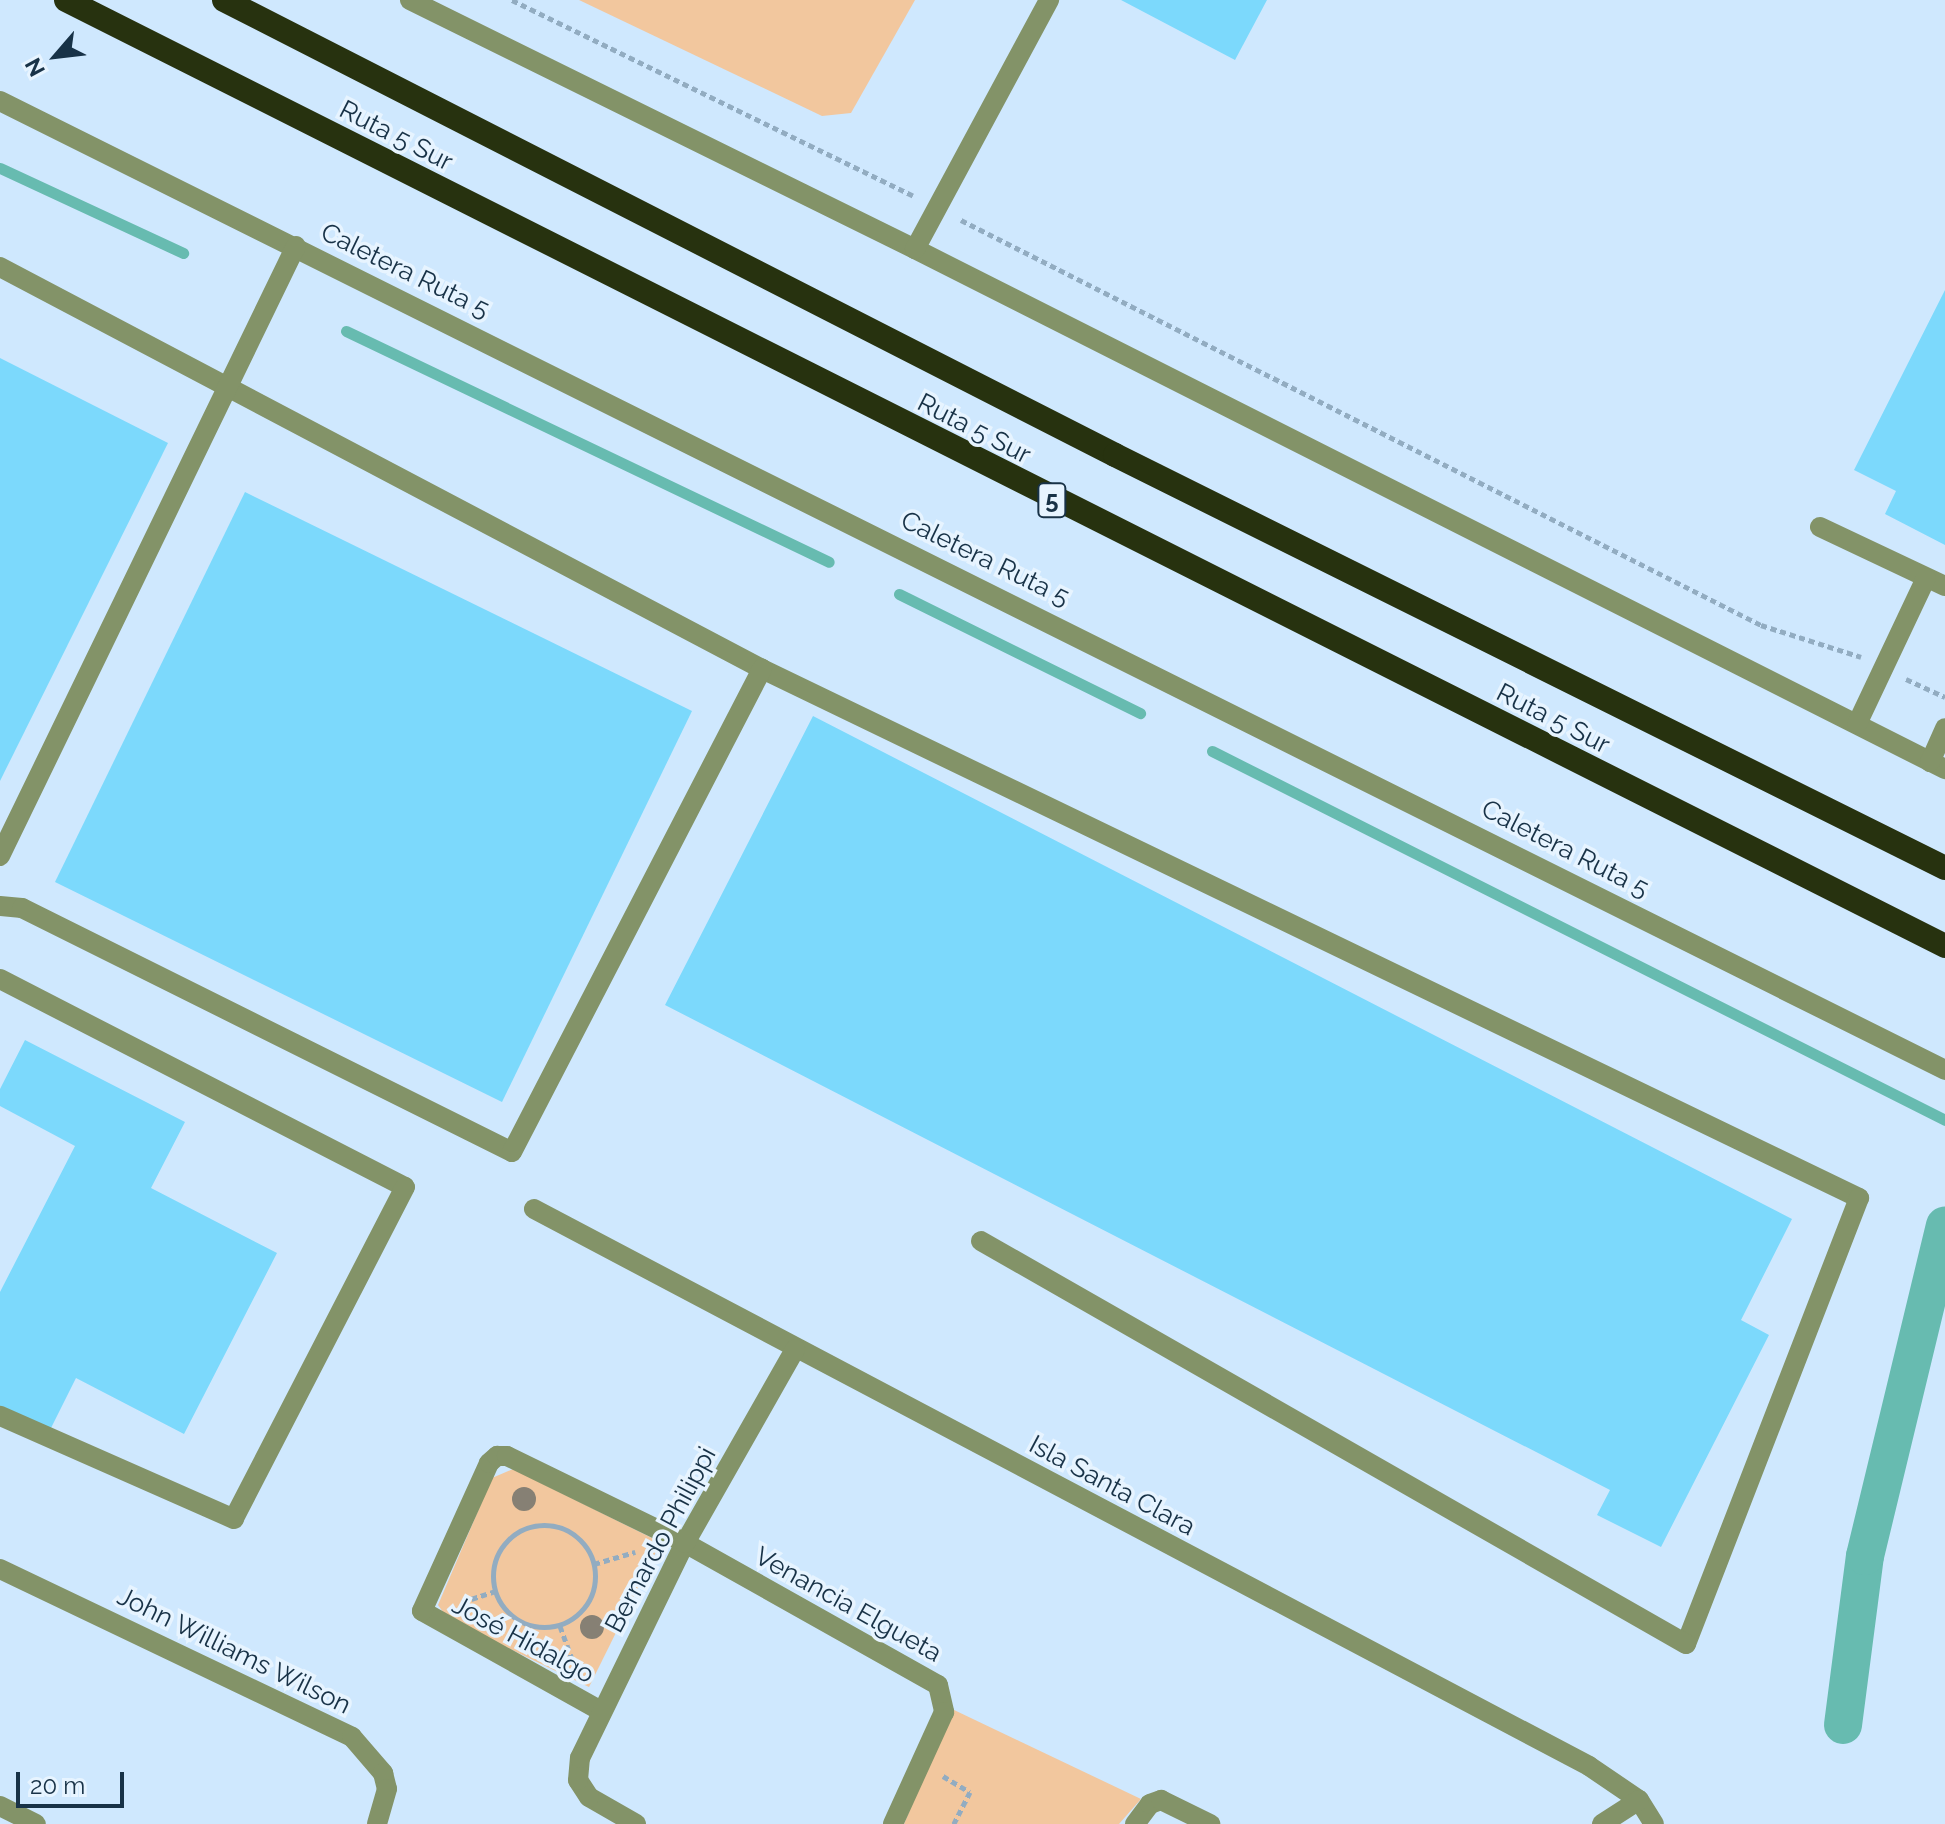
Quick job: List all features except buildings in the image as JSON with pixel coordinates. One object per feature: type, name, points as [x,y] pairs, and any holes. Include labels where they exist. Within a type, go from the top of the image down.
[{"type":"highway","name":"Ruta 5 Sur","points":[[66,0],[1945,946]]},
{"type":"highway","name":"Ruta 5 Sur","points":[[224,0],[1115,455],[1945,868]]},
{"type":"street","points":[[410,0],[915,249],[1938,765],[1945,728]]},
{"type":"street","points":[[915,249],[1049,0]]},
{"type":"street","name":"Caletera Ruta 5","points":[[0,101],[1945,1070]]},
{"type":"street","points":[[0,856],[230,389],[296,246]]},
{"type":"street","points":[[0,267],[762,669],[1859,1198],[1686,1644],[981,1241]]},
{"type":"street","points":[[1820,527],[1936,582],[1884,668],[1857,724]]},
{"type":"street","points":[[0,906],[22,908],[512,1152],[762,669]]},
{"type":"street","points":[[0,979],[405,1187],[234,1519],[0,1416]]},
{"type":"street","name":"Isla Santa Clara","points":[[534,1209],[1575,1759],[1639,1800],[1654,1824]]},
{"type":"street","name":"Bernardo Philippi","points":[[636,1824],[589,1797],[578,1780],[580,1758],[685,1543],[795,1349]]},
{"type":"street","name":"José Hidalgo","points":[[601,1711],[422,1611],[421,1603],[489,1463],[507,1456],[685,1543]]},
{"type":"street","name":"Venancia Elgueta","points":[[685,1543],[938,1685],[944,1712],[893,1824]]},
{"type":"street","name":"John Williams Wilson","points":[[0,1569],[352,1737],[383,1773],[386,1799],[377,1824]]},
{"type":"street","points":[[1135,1824],[1150,1804],[1161,1800],[1210,1824]]},
{"type":"street","points":[[1602,1824],[1639,1800]]},
{"type":"street","points":[[0,1806],[36,1824]]},
{"type":"path","points":[[512,0],[936,208],[1761,625],[1840,648],[1945,697]]},
{"type":"path","points":[[530,1526],[570,1532],[594,1564],[594,1586],[586,1606],[560,1626],[540,1628],[520,1622],[495,1591],[493,1570],[499,1551],[530,1526]]},
{"type":"path","points":[[921,1763],[970,1792],[954,1824]]},
{"type":"shaded area","points":[[579,0],[915,0],[851,113],[822,116]]},
{"type":"shaded area","points":[[513,1469],[656,1540],[658,1548],[589,1687],[448,1619],[438,1605],[492,1478]]},
{"type":"shaded area","points":[[952,1709],[1141,1799],[1119,1824],[904,1824]]},
{"type":"waterway","points":[[0,168],[183,253]]},
{"type":"waterway","points":[[346,331],[829,562]]},
{"type":"waterway","points":[[899,594],[1140,713]]},
{"type":"waterway","points":[[1212,751],[1945,1120]]},
{"type":"waterway","points":[[1843,1725],[1865,1556],[1945,1226]]}]
